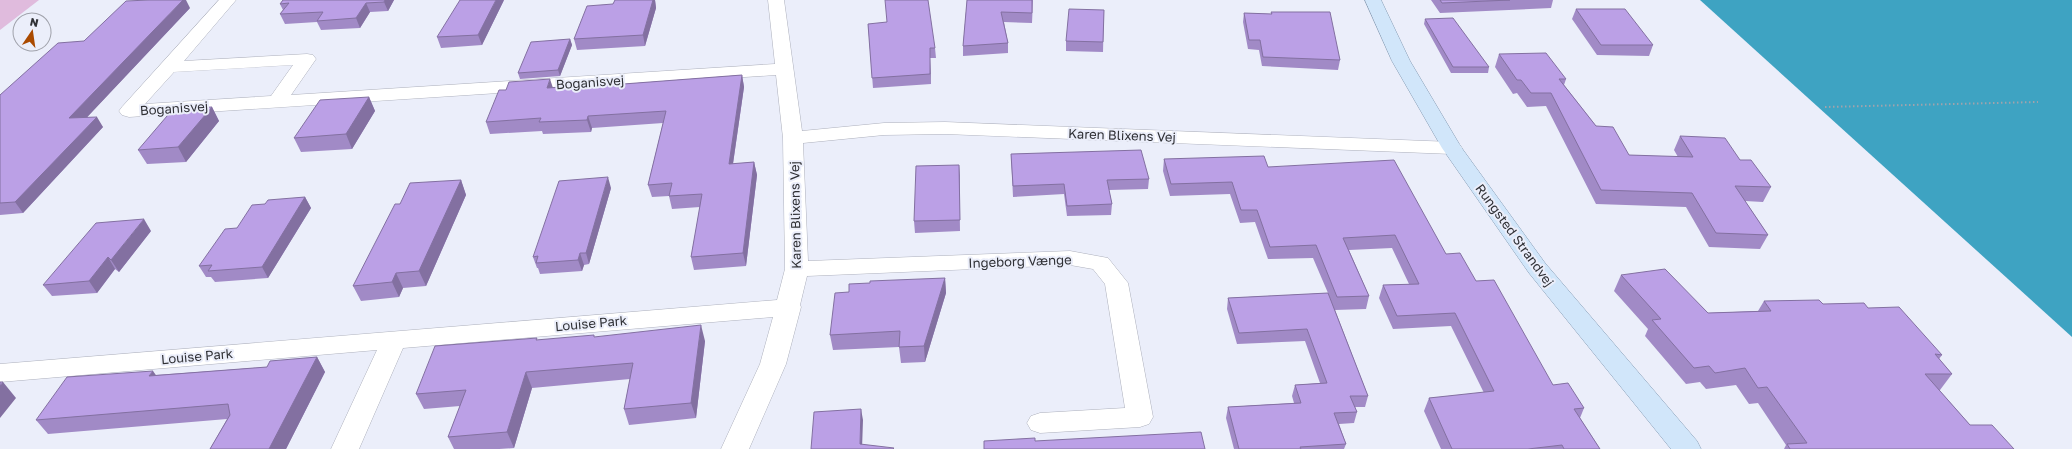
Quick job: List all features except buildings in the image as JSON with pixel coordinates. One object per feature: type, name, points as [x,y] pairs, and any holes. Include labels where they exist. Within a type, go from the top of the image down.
[{"type":"main road","name":"Rungsted Strandvej","points":[[1373,0],[1401,61],[1452,148],[1537,268],[1687,449]]},
{"type":"street","name":"Boganisvej","points":[[228,0],[129,111],[783,69]]},
{"type":"street","name":"Karen Blixens Vej","points":[[735,449],[773,364],[789,307],[797,269],[793,138],[783,69],[776,0]]},
{"type":"street","points":[[168,68],[308,59],[277,102]]},
{"type":"street","name":"Karen Blixens Vej","points":[[793,138],[884,129],[945,128],[1452,148]]},
{"type":"street","name":"Ingeborg Vænge","points":[[797,269],[1070,258],[1100,263],[1116,283],[1140,417],[1040,423]]},
{"type":"street","name":"Louise Park","points":[[0,373],[789,307]]},
{"type":"street","points":[[345,449],[394,340]]},
{"type":"path","points":[[1825,107],[2038,102]]},
{"type":"shaded area","points":[[0,0],[39,0],[23,12],[12,12],[12,21],[0,30]]},
{"type":"water","points":[[1700,0],[2072,0],[2072,337]]}]
